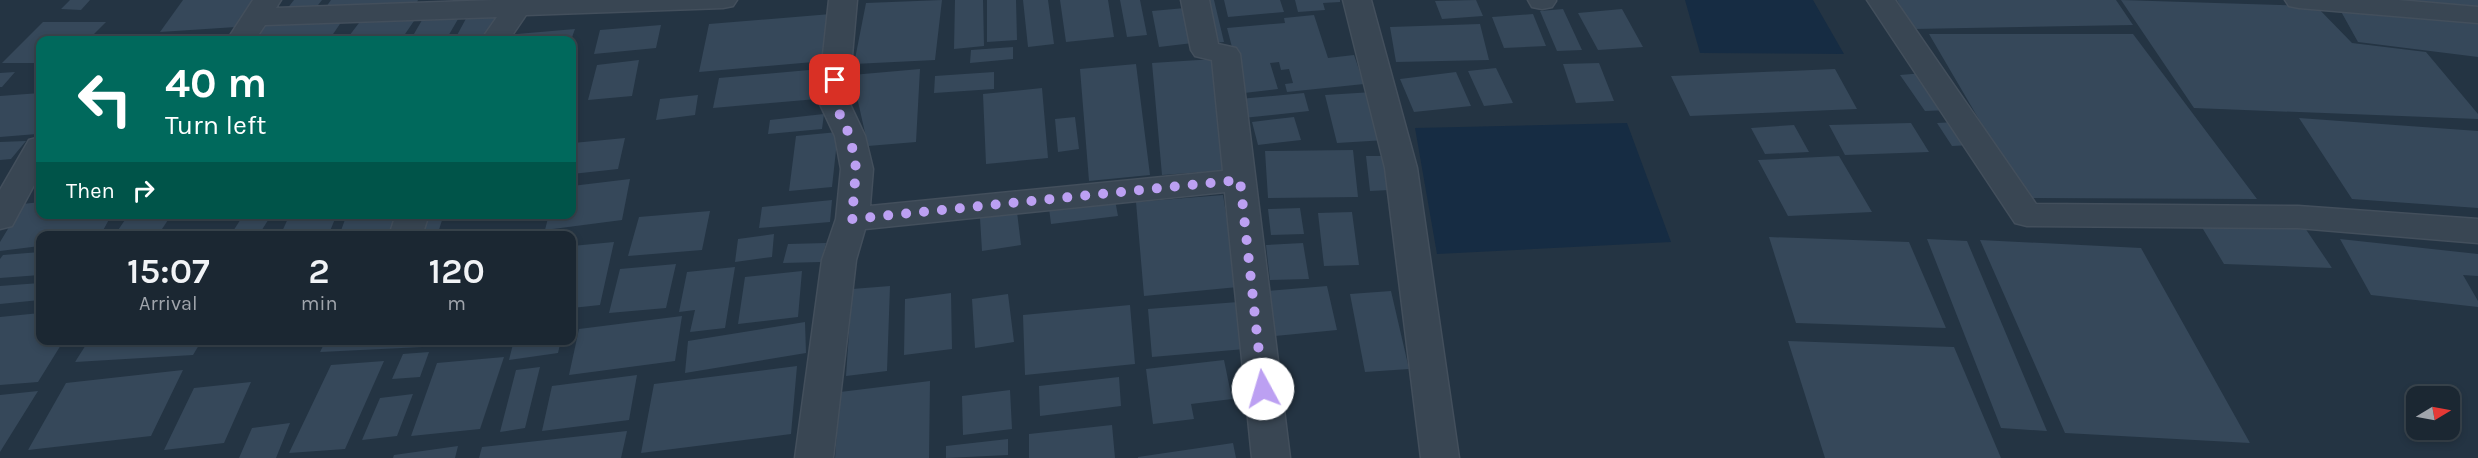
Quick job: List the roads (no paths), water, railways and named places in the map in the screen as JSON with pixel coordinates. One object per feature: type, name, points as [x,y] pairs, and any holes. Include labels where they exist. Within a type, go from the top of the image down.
[{"type":"street","points":[[244,36],[262,9],[517,8],[723,0]]},
{"type":"street","points":[[814,458],[839,260],[852,219],[856,168],[850,136],[833,100],[843,0]]},
{"type":"street","points":[[1195,0],[1205,50],[1226,54],[1271,458]]},
{"type":"street","points":[[1357,0],[1401,168],[1440,458]]},
{"type":"street","points":[[1881,0],[2027,214],[2298,217],[2478,231]]},
{"type":"street","points":[[2299,0],[2478,15]]},
{"type":"street","points":[[498,36],[517,8]]},
{"type":"street","points":[[5,201],[36,153]]},
{"type":"street","points":[[852,219],[1240,180]]},
{"type":"water","points":[[1685,0],[1813,0],[1844,54],[1700,53]]},
{"type":"water","points":[[1627,123],[1671,242],[1437,254],[1415,128]]}]
